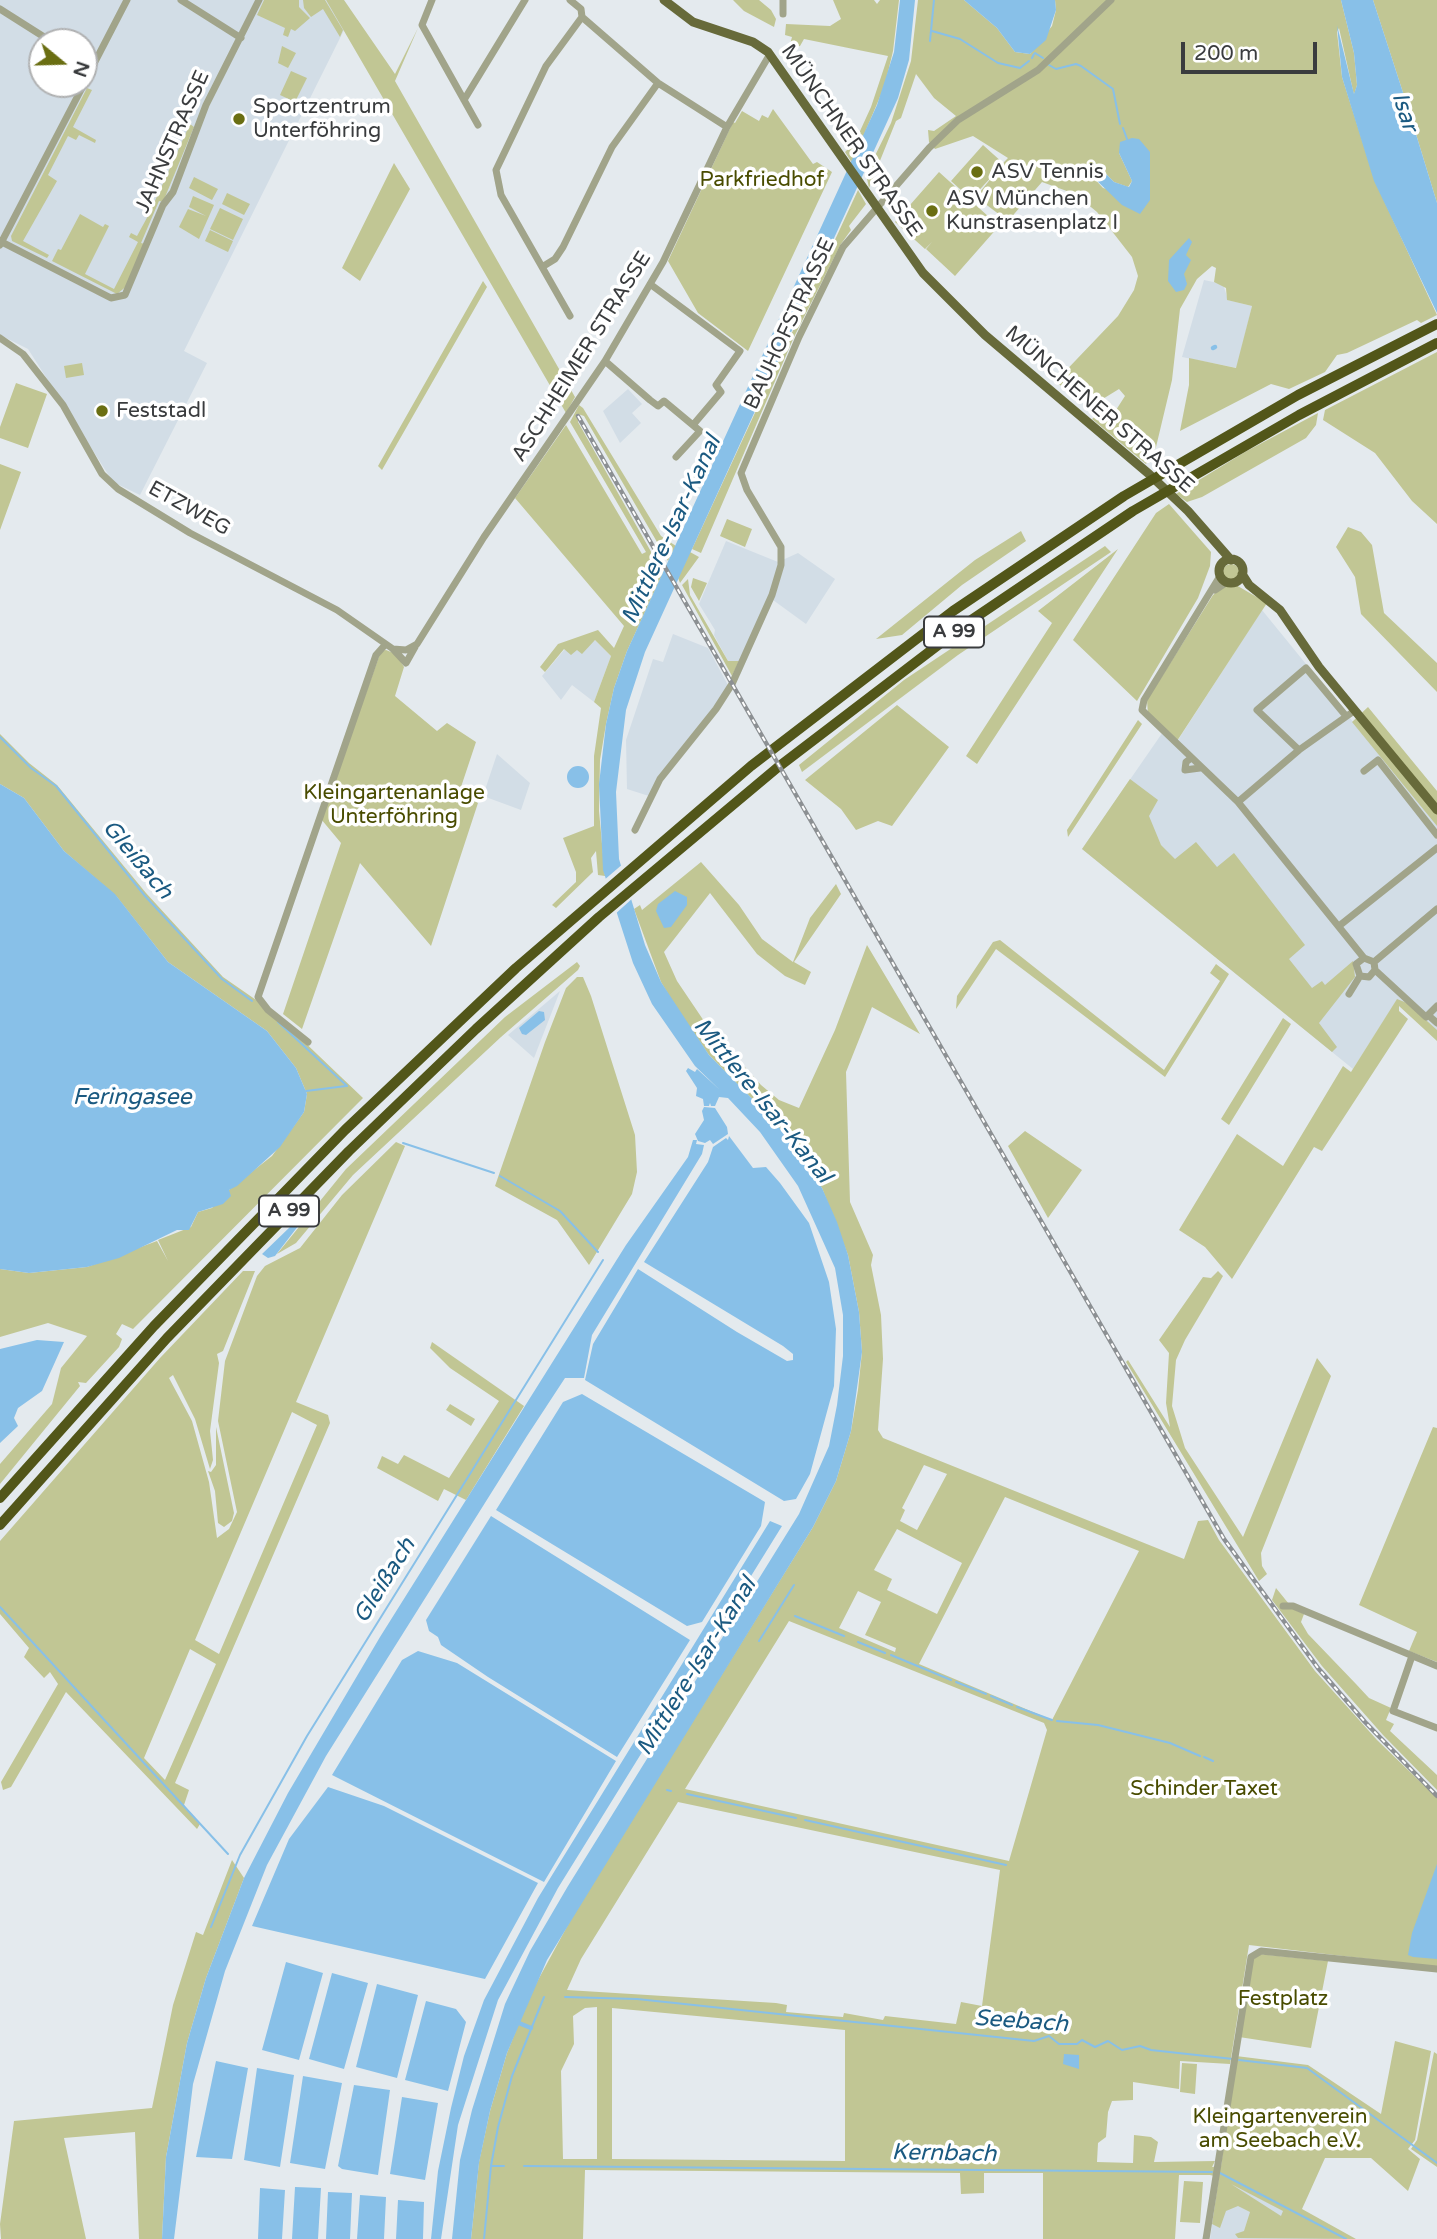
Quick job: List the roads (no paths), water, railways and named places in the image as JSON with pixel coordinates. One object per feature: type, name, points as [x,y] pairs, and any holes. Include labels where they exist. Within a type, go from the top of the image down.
[{"type":"highway","name":"A 99","points":[[0,1498],[154,1326],[345,1130],[594,899],[771,750],[953,611],[1124,496],[1298,395],[1437,324]]},
{"type":"highway","name":"A 99","points":[[0,1525],[121,1388],[244,1256],[442,1062],[599,917],[780,765],[967,623],[1133,511],[1306,411],[1437,343]]},
{"type":"main road","name":"MÜNCHNER STRASSE","points":[[664,0],[690,20],[753,42],[770,54],[923,273],[955,307]]},
{"type":"main road","name":"MÜNCHENER STRASSE","points":[[955,307],[1149,474],[1188,511],[1231,560],[1240,564],[1242,574]]},
{"type":"main road","name":"MÜNCHENER STRASSE","points":[[1216,544],[1225,577]]},
{"type":"main road","points":[[1225,577],[1231,560]]},
{"type":"main road","points":[[1225,577],[1242,574],[1262,596],[1280,610],[1350,714],[1437,810]]},
{"type":"main road","points":[[1225,577],[1262,596]]},
{"type":"street","points":[[98,56],[127,0]]},
{"type":"street","points":[[181,0],[241,38]]},
{"type":"street","name":"JAHNSTRASSE","points":[[1,243],[107,296],[120,298],[126,292],[163,205],[173,192],[206,104],[260,0]]},
{"type":"street","points":[[432,0],[422,25],[478,125]]},
{"type":"street","points":[[464,100],[525,0]]},
{"type":"street","points":[[569,0],[658,83],[727,127]]},
{"type":"street","points":[[570,316],[501,195],[496,170],[546,66],[582,13],[587,0]]},
{"type":"street","points":[[783,0],[783,13]]},
{"type":"street","points":[[877,209],[929,148],[958,120],[1038,70],[1111,0]]},
{"type":"street","points":[[0,9],[30,28]]},
{"type":"street","name":"ASCHHEIMER STRASSE","points":[[393,649],[406,663],[484,537],[605,361],[650,284],[727,127],[770,54]]},
{"type":"street","points":[[542,267],[555,258],[563,247],[612,147],[658,83]]},
{"type":"street","points":[[1,243],[77,98]]},
{"type":"street","name":"BAUHOFSTRASSE","points":[[635,830],[660,779],[716,709],[732,684],[772,595],[781,565],[781,547],[747,490],[741,473],[799,337],[844,247],[877,209]]},
{"type":"street","points":[[650,284],[740,351],[716,385],[721,392],[693,425]]},
{"type":"street","name":"ETZWEG","points":[[0,338],[23,354],[63,405],[102,474],[118,489],[190,533],[337,610],[383,646],[393,649]]},
{"type":"street","points":[[605,361],[658,406],[664,401],[700,432],[676,457]]},
{"type":"street","points":[[1225,577],[1207,598],[1141,707],[1150,720],[1190,759],[1186,762],[1185,770],[1200,768],[1238,802],[1364,958],[1426,1017],[1428,1015],[1437,1023]]},
{"type":"street","points":[[393,649],[406,650],[417,643]]},
{"type":"street","points":[[308,1042],[268,1010],[258,997],[376,655],[383,646]]},
{"type":"street","points":[[1238,802],[1299,750],[1350,714],[1306,668],[1258,710],[1299,750]]},
{"type":"street","points":[[1364,771],[1378,760],[1437,835]]},
{"type":"street","points":[[1339,926],[1437,848]]},
{"type":"street","points":[[1360,976],[1369,977],[1374,966],[1437,909]]},
{"type":"street","points":[[1349,994],[1360,976],[1356,964],[1364,958]]},
{"type":"street","points":[[1428,1015],[1437,1006]]},
{"type":"street","points":[[1283,1606],[1293,1606],[1437,1666]]},
{"type":"street","points":[[1412,1656],[1393,1711],[1437,1728]]},
{"type":"street","points":[[1206,2239],[1248,1960],[1255,1952],[1437,1969]]},
{"type":"water","points":[[900,0],[915,0],[909,60],[898,98],[645,652],[626,710],[616,792],[619,859],[645,945],[661,982],[709,1055],[774,1121],[796,1148],[822,1188],[837,1222],[848,1255],[859,1312],[862,1352],[851,1431],[836,1481],[813,1527],[547,1960],[507,2053],[490,2111],[479,2163],[471,2239],[452,2239],[460,2160],[472,2110],[505,2004],[530,1951],[799,1514],[829,1446],[843,1356],[843,1315],[835,1268],[798,1186],[760,1132],[728,1098],[719,1097],[715,1106],[710,1103],[709,1106],[704,1106],[703,1099],[696,1096],[697,1088],[686,1071],[688,1068],[695,1072],[697,1069],[720,1090],[695,1066],[652,1004],[633,963],[603,870],[599,784],[606,724],[614,688],[627,651],[877,105],[894,52]]},
{"type":"water","points":[[964,0],[1055,0],[1056,10],[1046,40],[1030,54],[1015,52],[997,28]]},
{"type":"water","name":"Isar","points":[[1341,0],[1373,0],[1408,108],[1437,203],[1437,313],[1374,181],[1342,77],[1337,25],[1354,94],[1357,85],[1354,53]]},
{"type":"water","points":[[1139,139],[1150,152],[1150,200],[1140,214],[1122,205],[1090,174],[1089,167],[1095,163],[1114,182],[1129,187],[1132,181],[1119,153],[1120,142]]},
{"type":"water","points":[[1189,238],[1192,242],[1186,255],[1191,260],[1184,274],[1187,284],[1184,290],[1176,292],[1168,281],[1169,260]]},
{"type":"water","points":[[578,766],[586,769],[589,777],[586,785],[578,788],[570,785],[567,777],[570,769]]},
{"type":"water","name":"Feringasee","points":[[0,784],[24,798],[64,851],[115,894],[168,962],[267,1031],[296,1068],[307,1094],[304,1112],[280,1147],[229,1190],[231,1196],[223,1204],[198,1212],[189,1230],[177,1230],[119,1258],[87,1267],[29,1273],[0,1269]]},
{"type":"water","points":[[675,891],[687,897],[687,905],[671,927],[664,928],[656,911],[658,904]]},
{"type":"water","points":[[539,1011],[544,1012],[545,1020],[526,1035],[522,1034],[519,1028]]},
{"type":"water","points":[[704,1107],[715,1108],[727,1127],[728,1134],[713,1144],[710,1140],[705,1143],[698,1141],[695,1134],[704,1120]]},
{"type":"water","points":[[729,1136],[753,1168],[766,1167],[809,1223],[829,1282],[836,1329],[834,1386],[810,1474],[796,1499],[784,1501],[585,1380],[593,1344],[638,1269],[737,1332],[787,1361],[793,1360],[793,1354],[783,1346],[644,1262],[708,1162],[713,1147],[726,1138],[728,1140]]},
{"type":"water","points":[[693,1140],[697,1140],[696,1144],[704,1145],[702,1154],[592,1335],[584,1378],[565,1378],[527,1436],[326,1756],[267,1865],[225,1971],[193,2084],[174,2239],[162,2239],[166,2157],[187,2043],[206,1978],[244,1878],[288,1793],[380,1637],[626,1245],[688,1157]]},
{"type":"water","points":[[319,1199],[275,1256],[268,1258],[262,1254]]},
{"type":"water","points":[[37,1340],[64,1342],[42,1391],[18,1408],[14,1418],[18,1426],[0,1443],[0,1349]]},
{"type":"water","points":[[582,1394],[765,1502],[761,1526],[702,1622],[687,1626],[496,1510],[563,1402]]},
{"type":"water","points":[[491,1516],[690,1640],[617,1757],[488,1677],[441,1645],[438,1637],[429,1631],[426,1620]]},
{"type":"water","points":[[770,1521],[782,1526],[558,1888],[498,2000],[458,2125],[441,2239],[431,2239],[438,2171],[451,2108],[464,2056],[484,2000],[538,1898]]},
{"type":"water","points":[[418,1651],[457,1663],[616,1761],[544,1882],[332,1775],[402,1660]]},
{"type":"water","points":[[328,1787],[384,1806],[538,1883],[485,1979],[252,1926],[289,1839]]},
{"type":"water","points":[[1437,1864],[1437,1959],[1413,1957],[1408,1955],[1412,1933]]},
{"type":"water","points":[[286,1962],[323,1973],[299,2060],[262,2050]]},
{"type":"water","points":[[332,1973],[368,1983],[344,2069],[309,2059]]},
{"type":"water","points":[[377,1984],[418,1995],[397,2078],[356,2067]]},
{"type":"water","points":[[426,2001],[456,2009],[466,2022],[448,2091],[405,2080]]},
{"type":"water","points":[[1064,2054],[1079,2055],[1079,2069],[1063,2064]]},
{"type":"water","points":[[216,2061],[248,2068],[232,2159],[196,2157]]},
{"type":"water","points":[[257,2068],[294,2075],[280,2167],[244,2160]]},
{"type":"water","points":[[303,2076],[342,2083],[325,2169],[290,2163]]},
{"type":"water","points":[[354,2085],[390,2090],[378,2175],[338,2166]]},
{"type":"water","points":[[402,2097],[438,2103],[425,2180],[390,2174]]},
{"type":"water","points":[[295,2187],[321,2188],[318,2239],[292,2239]]},
{"type":"water","points":[[260,2188],[285,2190],[282,2239],[258,2239]]},
{"type":"water","points":[[328,2192],[352,2193],[350,2239],[326,2239]]},
{"type":"water","points":[[360,2195],[386,2197],[384,2239],[357,2239]]},
{"type":"water","points":[[398,2200],[424,2202],[423,2239],[396,2239]]},
{"type":"waterway","points":[[930,41],[934,0]]},
{"type":"waterway","points":[[932,31],[960,39],[998,63],[1020,68],[1029,61]]},
{"type":"waterway","points":[[1035,53],[1043,58]]},
{"type":"waterway","points":[[1032,58],[1034,54]]},
{"type":"waterway","points":[[1049,65],[1056,69],[1076,64],[1113,89],[1120,124]]},
{"type":"waterway","points":[[1123,128],[1127,139]]},
{"type":"waterway","name":"Gleißach","points":[[0,737],[31,768],[56,786],[145,896],[222,979],[252,1001]]},
{"type":"waterway","name":"Gleißach","points":[[278,1022],[347,1086]]},
{"type":"waterway","points":[[306,1091],[346,1086]]},
{"type":"waterway","name":"Gleißach","points":[[403,1143],[494,1173]]},
{"type":"waterway","name":"Gleißach","points":[[500,1176],[560,1211],[598,1252]]},
{"type":"waterway","name":"Gleißach","points":[[211,1927],[240,1855],[307,1736],[603,1260]]},
{"type":"waterway","points":[[759,1641],[794,1585]]},
{"type":"waterway","points":[[0,1607],[228,1854]]},
{"type":"waterway","points":[[795,1616],[844,1636]]},
{"type":"waterway","points":[[858,1642],[885,1653]]},
{"type":"waterway","points":[[891,1655],[951,1680]]},
{"type":"waterway","points":[[956,1682],[986,1694]]},
{"type":"waterway","points":[[991,1696],[1012,1705]]},
{"type":"waterway","points":[[1017,1707],[1052,1720]]},
{"type":"waterway","points":[[1057,1721],[1098,1725],[1170,1743],[1200,1756]]},
{"type":"waterway","points":[[1204,1757],[1213,1761]]},
{"type":"waterway","points":[[667,1790],[671,1791]]},
{"type":"waterway","points":[[687,1794],[796,1818]]},
{"type":"waterway","points":[[805,1820],[1006,1865]]},
{"type":"waterway","points":[[484,2239],[491,2166],[498,2127],[512,2076],[544,1997]]},
{"type":"waterway","name":"Seebach","points":[[565,1997],[637,1999],[1034,2041],[1049,2036],[1059,2044],[1077,2044],[1082,2040],[1095,2047],[1108,2041],[1122,2050],[1140,2046],[1151,2050],[1233,2059]]},
{"type":"waterway","points":[[514,2021],[531,2028]]},
{"type":"waterway","name":"Seebach","points":[[1239,2060],[1307,2068],[1437,2163]]},
{"type":"waterway","name":"Kernbach","points":[[492,2166],[504,2166]]},
{"type":"waterway","name":"Kernbach","points":[[524,2166],[1212,2172]]},
{"type":"waterway","name":"Kernbach","points":[[1218,2172],[1346,2239]]},
{"type":"railway","points":[[578,416],[1224,1539],[1318,1668],[1365,1722],[1437,1796]]},
{"type":"place","name":"Sportzentrum Unterföhring","points":[[239,119]]},
{"type":"place","name":"ASV Tennis","points":[[977,172]]},
{"type":"place","name":"ASV München Kunstrasenplatz I","points":[[932,211]]},
{"type":"place","name":"Feststadl","points":[[102,411]]},
{"type":"park label","name":"Parkfriedhof","points":[[762,180]]},
{"type":"park label","name":"Kleingartenanlage Unterföhring","points":[[394,805]]},
{"type":"park label","name":"Schinder Taxet","points":[[1204,1789]]},
{"type":"park label","name":"Festplatz","points":[[1283,1999]]},
{"type":"park label","name":"Kleingartenverein am Seebach e.V.","points":[[1280,2129]]},
{"type":"water label","name":"Mittlere-Isar-Kanal","points":[[672,530]]},
{"type":"water label","name":"Mittlere-Isar-Kanal","points":[[762,1101]]},
{"type":"water label","name":"Mittlere-Isar-Kanal","points":[[697,1667]]}]
